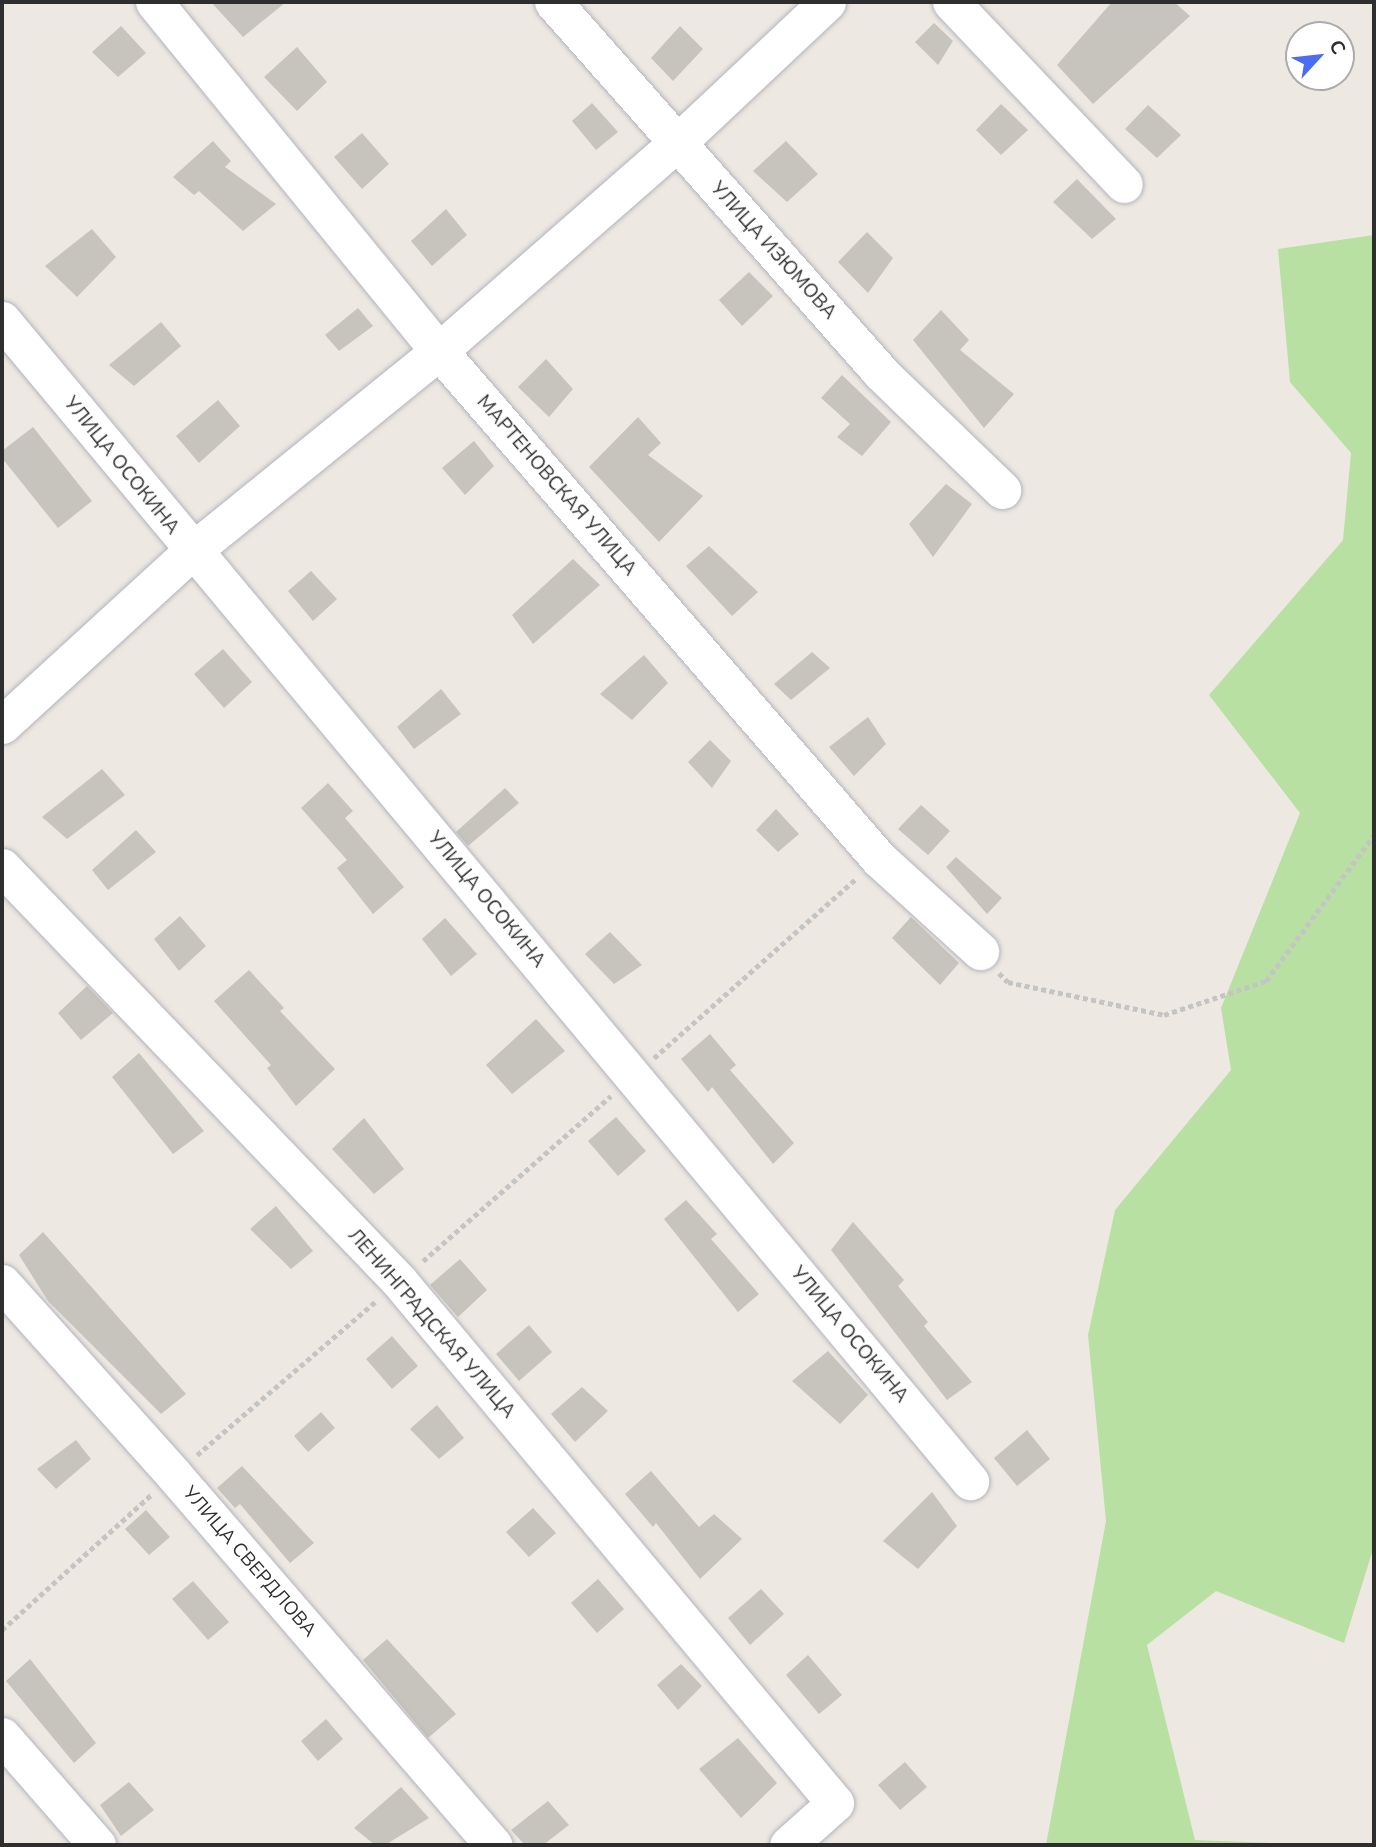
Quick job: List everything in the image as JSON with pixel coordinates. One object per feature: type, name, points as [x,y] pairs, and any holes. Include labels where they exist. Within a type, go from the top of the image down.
[{"type":"street","name":"МАРТЕНОВСКАЯ УЛИЦА","points":[[154,2],[439,351],[879,859],[980,951]]},
{"type":"street","name":"УЛИЦА ИЗЮМОВА","points":[[553,2],[880,372],[1002,491]]},
{"type":"street","points":[[2,725],[191,552],[439,351],[677,143],[827,2]]},
{"type":"street","points":[[951,2],[1124,184]]},
{"type":"street","name":"УЛИЦА ОСОКИНА","points":[[2,320],[191,552],[634,1075],[970,1480]]},
{"type":"street","name":"ЛЕНИНГРАДСКАЯ УЛИЦА","points":[[2,867],[399,1282],[835,1803],[788,1845]]},
{"type":"street","name":"УЛИЦА СВЕРДЛОВА","points":[[2,1283],[174,1475],[493,1845]]},
{"type":"street","points":[[2,1736],[97,1845]]},
{"type":"path","points":[[980,951],[1008,982],[1164,1015],[1266,981],[1374,835]]},
{"type":"path","points":[[2,1630],[174,1475],[399,1282],[879,859]]},
{"type":"green space","points":[[1374,235],[1374,1546],[1344,1643],[1216,1591],[1147,1645],[1195,1840],[1321,1845],[1046,1845],[1106,1521],[1088,1335],[1115,1210],[1231,1070],[1221,1008],[1300,813],[1209,695],[1343,540],[1351,453],[1290,382],[1278,249]]},
{"type":"building","points":[[211,2],[286,2],[243,37]]},
{"type":"building","points":[[1112,2],[1174,2],[1190,16],[1093,104],[1057,65]]},
{"type":"building","points":[[934,23],[953,41],[938,65],[915,42]]},
{"type":"building","points":[[121,26],[146,53],[118,77],[92,52]]},
{"type":"building","points":[[680,26],[703,49],[673,81],[651,58]]},
{"type":"building","points":[[297,47],[327,82],[297,111],[264,77]]},
{"type":"building","points":[[592,103],[618,132],[596,150],[572,121]]},
{"type":"building","points":[[1001,104],[1028,130],[1001,155],[976,130]]},
{"type":"building","points":[[1148,105],[1181,135],[1157,158],[1125,129]]},
{"type":"building","points":[[362,133],[389,164],[362,189],[334,157]]},
{"type":"building","points":[[213,141],[231,161],[225,167],[276,204],[243,231],[199,191],[194,195],[173,177]]},
{"type":"building","points":[[786,141],[818,174],[787,202],[753,171]]},
{"type":"building","points":[[1077,179],[1116,219],[1092,239],[1053,202]]},
{"type":"building","points":[[446,209],[467,235],[432,266],[411,241]]},
{"type":"building","points":[[92,229],[116,257],[77,297],[45,266]]},
{"type":"building","points":[[867,232],[893,258],[868,293],[838,262]]},
{"type":"building","points":[[749,272],[773,296],[742,326],[719,300]]},
{"type":"building","points":[[358,308],[373,326],[339,351],[325,335]]},
{"type":"building","points":[[941,310],[969,340],[960,350],[1014,394],[984,428],[913,340]]},
{"type":"building","points":[[161,322],[181,346],[134,386],[109,365]]},
{"type":"building","points":[[546,359],[573,389],[549,417],[518,387]]},
{"type":"building","points":[[842,375],[891,422],[862,456],[837,437],[850,424],[821,398]]},
{"type":"building","points":[[218,400],[240,426],[199,463],[176,436]]},
{"type":"building","points":[[638,417],[661,443],[648,455],[703,496],[659,542],[589,467]]},
{"type":"building","points":[[33,427],[92,501],[58,528],[2,458],[2,451]]},
{"type":"building","points":[[474,441],[494,466],[465,495],[442,468]]},
{"type":"building","points":[[946,484],[972,504],[933,557],[909,524]]},
{"type":"building","points":[[709,546],[758,592],[732,616],[686,566]]},
{"type":"building","points":[[573,559],[600,585],[533,644],[512,615]]},
{"type":"building","points":[[311,571],[337,599],[313,621],[288,591]]},
{"type":"building","points":[[223,649],[252,682],[224,708],[194,674]]},
{"type":"building","points":[[812,652],[830,668],[791,700],[774,684]]},
{"type":"building","points":[[644,655],[668,683],[632,720],[600,694]]},
{"type":"building","points":[[441,689],[461,714],[414,749],[397,727]]},
{"type":"building","points":[[868,717],[886,744],[854,776],[829,747]]},
{"type":"building","points":[[710,740],[731,761],[712,788],[688,762]]},
{"type":"building","points":[[102,769],[125,795],[67,839],[42,817]]},
{"type":"building","points":[[328,783],[353,811],[345,818],[404,887],[373,914],[337,868],[347,860],[301,808]]},
{"type":"building","points":[[505,788],[519,803],[468,846],[456,832]]},
{"type":"building","points":[[921,805],[950,831],[928,855],[898,829]]},
{"type":"building","points":[[776,809],[799,834],[778,852],[756,830]]},
{"type":"building","points":[[136,830],[156,852],[108,890],[92,870]]},
{"type":"building","points":[[956,857],[1002,898],[987,914],[946,867]]},
{"type":"building","points":[[180,916],[206,946],[179,971],[154,939]]},
{"type":"building","points":[[911,917],[959,963],[940,985],[892,938]]},
{"type":"building","points":[[445,918],[477,954],[451,976],[422,939]]},
{"type":"building","points":[[610,932],[642,965],[614,984],[585,954]]},
{"type":"building","points":[[249,970],[284,1008],[280,1011],[335,1069],[296,1106],[267,1068],[271,1065],[214,1001]]},
{"type":"building","points":[[87,986],[113,1013],[81,1040],[58,1013]]},
{"type":"building","points":[[536,1019],[565,1051],[512,1094],[486,1065]]},
{"type":"building","points":[[710,1034],[736,1065],[730,1070],[794,1143],[773,1164],[712,1087],[708,1092],[681,1059]]},
{"type":"building","points":[[139,1053],[204,1131],[173,1154],[112,1077]]},
{"type":"building","points":[[616,1117],[646,1151],[618,1176],[588,1141]]},
{"type":"building","points":[[364,1118],[404,1169],[374,1194],[332,1149]]},
{"type":"building","points":[[686,1200],[717,1234],[711,1239],[759,1294],[738,1312],[664,1219]]},
{"type":"building","points":[[276,1206],[313,1251],[291,1269],[250,1229]]},
{"type":"building","points":[[853,1222],[904,1280],[898,1286],[928,1322],[924,1326],[972,1382],[947,1400],[831,1250]]},
{"type":"building","points":[[43,1232],[186,1394],[161,1414],[48,1301],[19,1255]]},
{"type":"building","points":[[460,1259],[487,1290],[458,1317],[430,1285]]},
{"type":"building","points":[[529,1325],[552,1352],[519,1381],[496,1354]]},
{"type":"building","points":[[392,1336],[418,1366],[392,1389],[366,1359]]},
{"type":"building","points":[[828,1351],[868,1395],[840,1424],[792,1381]]},
{"type":"building","points":[[582,1387],[608,1411],[575,1442],[551,1414]]},
{"type":"building","points":[[437,1405],[464,1438],[439,1459],[410,1429]]},
{"type":"building","points":[[321,1412],[335,1428],[308,1452],[294,1436]]},
{"type":"building","points":[[1027,1430],[1050,1459],[1017,1486],[994,1458]]},
{"type":"building","points":[[76,1440],[91,1459],[56,1489],[37,1469]]},
{"type":"building","points":[[242,1466],[314,1543],[290,1563],[240,1504],[235,1508],[217,1488]]},
{"type":"building","points":[[651,1471],[699,1527],[714,1514],[742,1539],[700,1579],[656,1523],[653,1527],[625,1494]]},
{"type":"building","points":[[932,1492],[957,1526],[918,1569],[883,1541]]},
{"type":"building","points":[[533,1508],[556,1533],[529,1557],[506,1532]]},
{"type":"building","points":[[146,1510],[170,1537],[149,1555],[125,1529]]},
{"type":"building","points":[[598,1579],[624,1609],[597,1633],[571,1603]]},
{"type":"building","points":[[193,1581],[229,1622],[208,1640],[172,1599]]},
{"type":"building","points":[[761,1589],[784,1614],[750,1645],[728,1618]]},
{"type":"building","points":[[387,1639],[456,1714],[428,1738],[363,1660]]},
{"type":"building","points":[[808,1655],[842,1695],[819,1714],[786,1675]]},
{"type":"building","points":[[30,1659],[96,1743],[74,1763],[6,1681]]},
{"type":"building","points":[[681,1664],[702,1686],[678,1710],[657,1685]]},
{"type":"building","points":[[326,1719],[343,1739],[318,1761],[301,1741]]},
{"type":"building","points":[[738,1738],[777,1783],[741,1818],[699,1769]]},
{"type":"building","points":[[905,1762],[927,1787],[900,1810],[878,1785]]},
{"type":"building","points":[[129,1782],[154,1810],[121,1836],[100,1805]]},
{"type":"building","points":[[401,1787],[429,1818],[385,1845],[375,1845],[354,1828]]},
{"type":"building","points":[[548,1801],[569,1825],[543,1845],[525,1845],[511,1830]]}]
